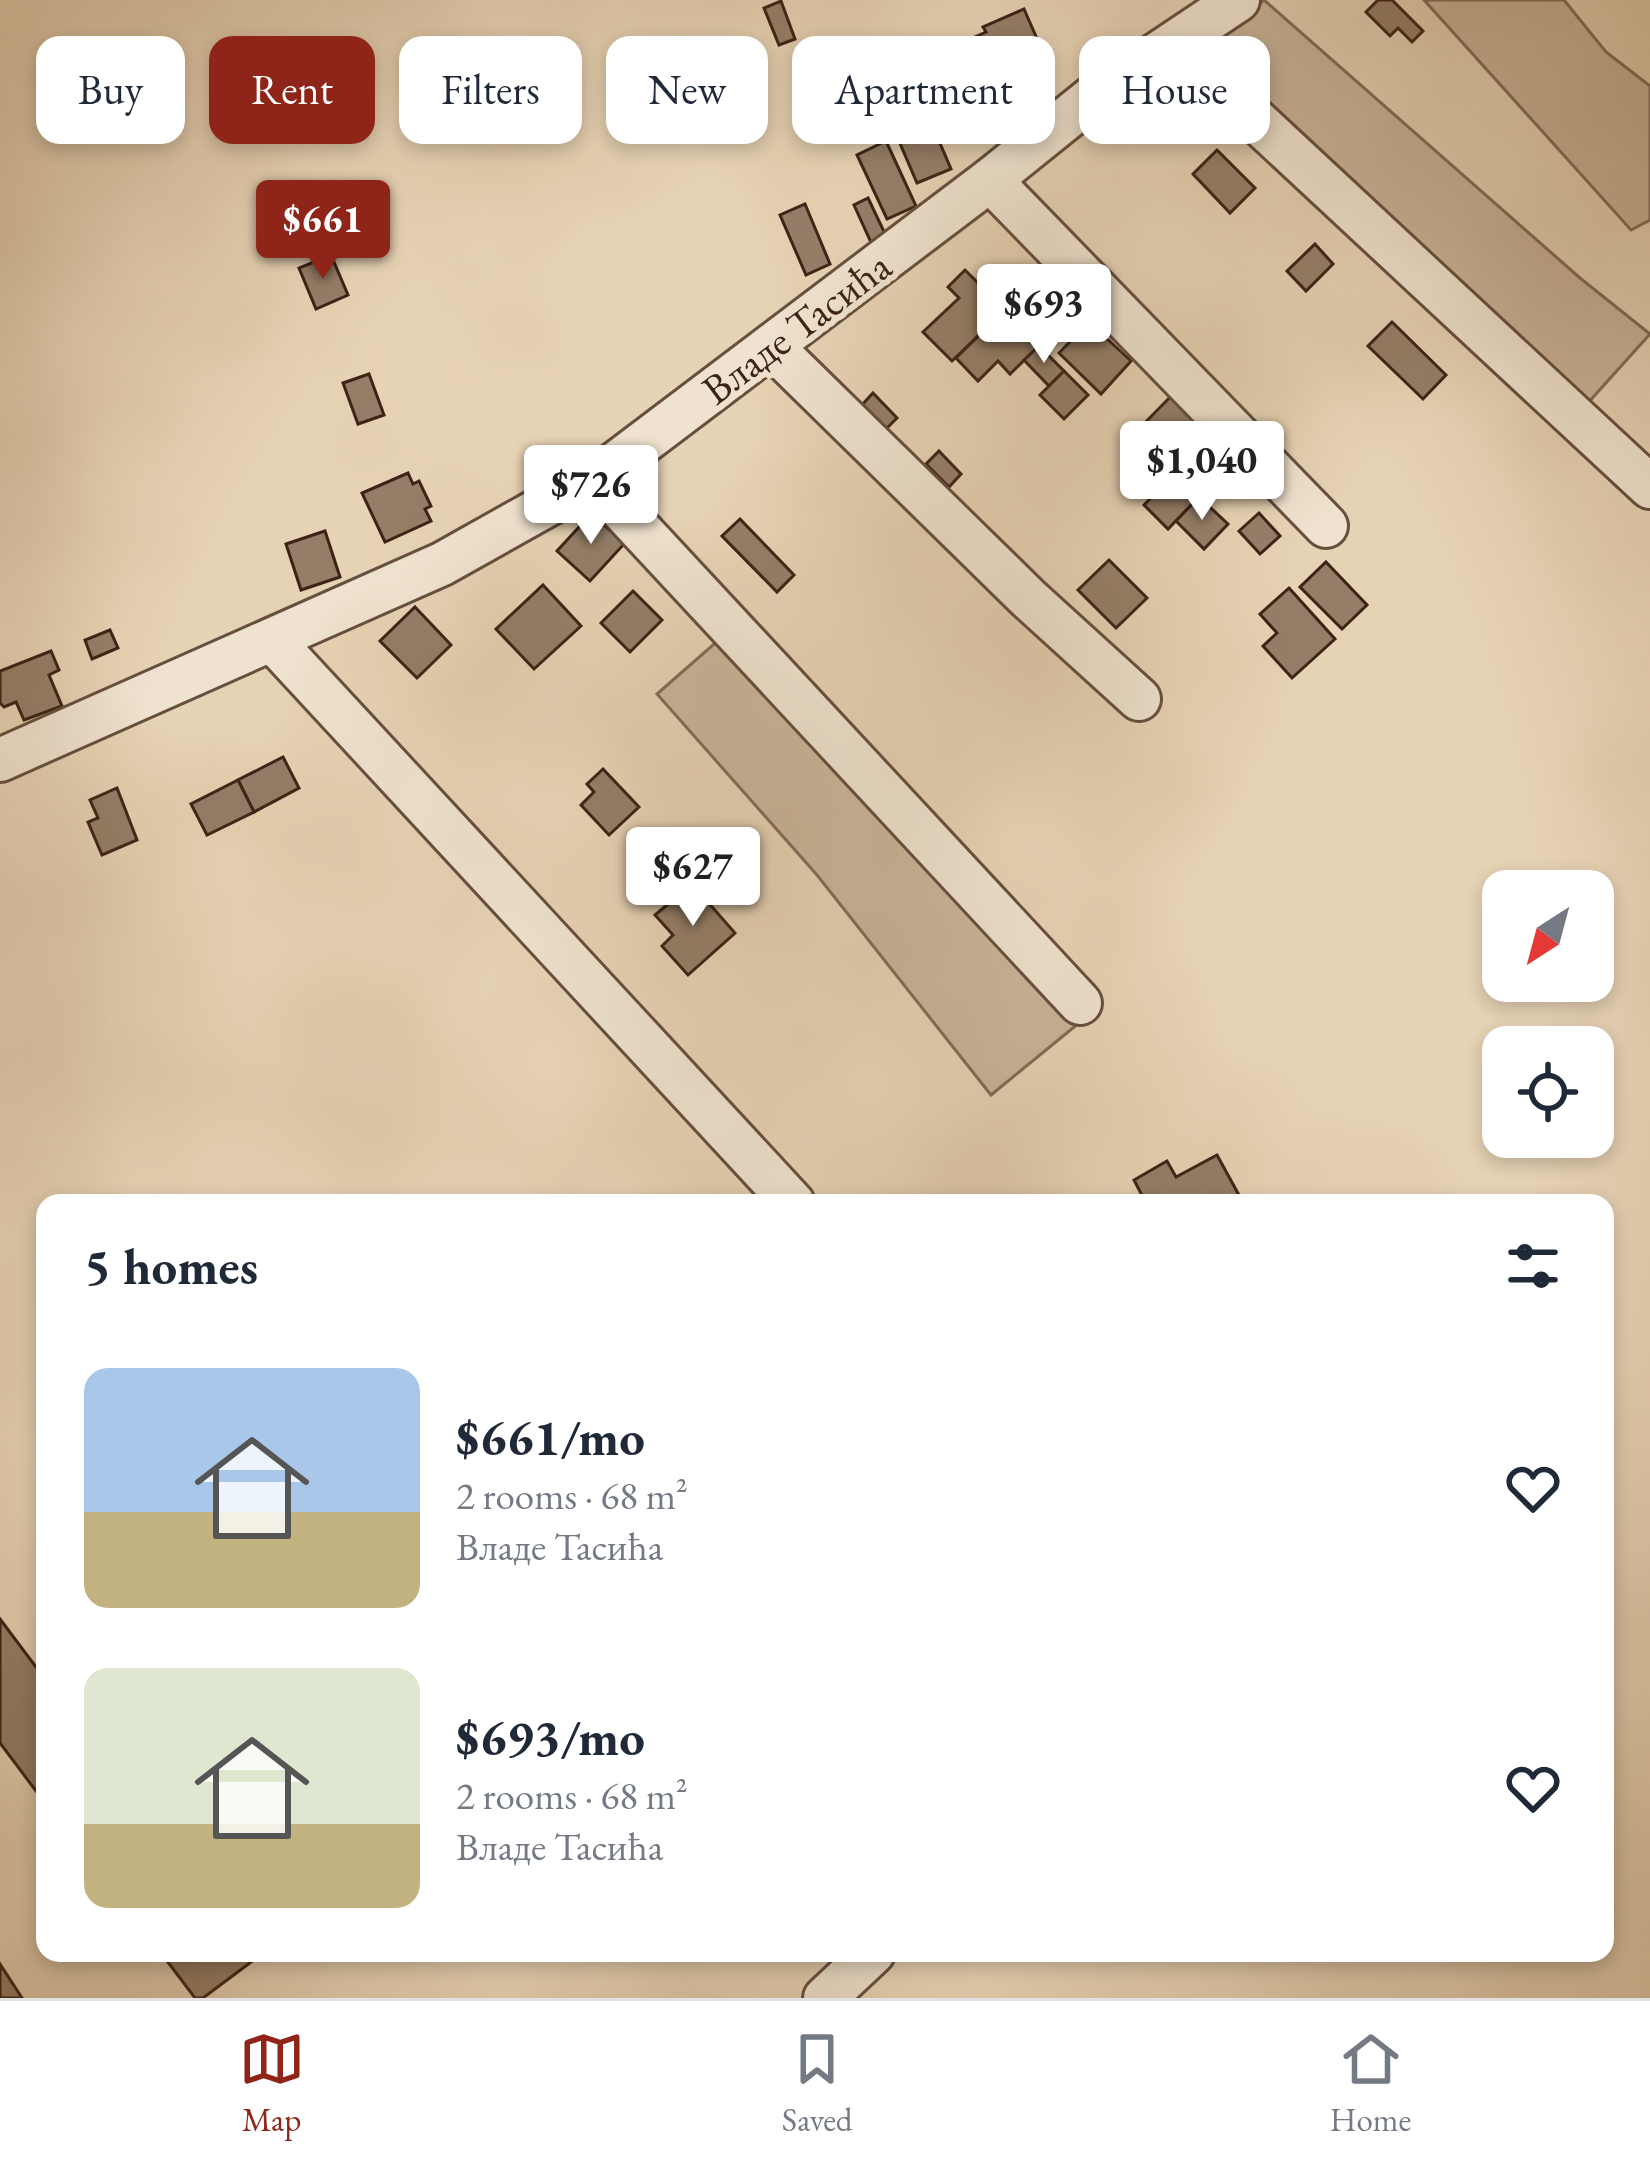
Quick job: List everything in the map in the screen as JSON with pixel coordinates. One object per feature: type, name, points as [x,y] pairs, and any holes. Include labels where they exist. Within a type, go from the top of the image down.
[{"type":"street","name":"Владе Тасића","points":[[1187,36],[1238,0]]},
{"type":"street","name":"Владе Тасића","points":[[0,760],[442,565],[593,479],[1079,108]]},
{"type":"street","points":[[1270,134],[1650,487]]},
{"type":"street","points":[[990,180],[1326,526]]},
{"type":"street","points":[[771,346],[1028,598],[1139,699]]},
{"type":"street","points":[[593,479],[1080,1003]]},
{"type":"street","points":[[273,640],[785,1194]]},
{"type":"street","points":[[825,1998],[863,1962]]},
{"type":"shaded area","points":[[1264,0],[1650,334],[1586,405],[1270,110],[1270,36],[1224,36]]},
{"type":"shaded area","points":[[1424,0],[1564,0],[1606,52],[1650,86],[1650,220],[1631,230]]},
{"type":"shaded area","points":[[722,637],[1079,1023],[991,1095],[817,875],[657,694]]},
{"type":"building","points":[[1378,0],[1392,0],[1423,31],[1412,42],[1398,28],[1390,36],[1366,12]]},
{"type":"building","points":[[781,1],[792,40],[779,45],[764,8]]},
{"type":"building","points":[[1024,9],[1036,36],[977,36],[986,32],[983,27]]},
{"type":"building","points":[[887,144],[916,206],[887,219],[857,155]]},
{"type":"building","points":[[900,144],[940,144],[951,169],[917,183]]},
{"type":"building","points":[[1217,150],[1255,188],[1230,213],[1193,174]]},
{"type":"building","points":[[868,198],[889,242],[874,249],[854,205]]},
{"type":"building","points":[[345,202],[355,227],[332,236],[321,210]]},
{"type":"building","points":[[805,204],[830,264],[806,275],[780,215]]},
{"type":"building","points":[[1315,244],[1333,264],[1306,291],[1287,271]]},
{"type":"building","points":[[331,255],[348,295],[316,309],[299,268]]},
{"type":"building","points":[[965,270],[1005,310],[952,361],[923,332],[959,298],[948,287]]},
{"type":"building","points":[[1005,310],[1039,346],[1010,374],[998,361],[978,381],[956,358]]},
{"type":"building","points":[[1089,322],[1131,361],[1101,394],[1059,353]]},
{"type":"building","points":[[1392,322],[1446,375],[1423,399],[1368,346]]},
{"type":"building","points":[[1039,346],[1064,371],[1049,386],[1024,360]]},
{"type":"building","points":[[1064,371],[1088,395],[1064,419],[1040,395]]},
{"type":"building","points":[[369,374],[384,415],[358,424],[343,383]]},
{"type":"building","points":[[1175,392],[1202,418],[1161,460],[1134,434]]},
{"type":"building","points":[[873,393],[897,418],[884,431],[860,407]]},
{"type":"building","points":[[1200,429],[1222,451],[1194,481],[1171,459]]},
{"type":"building","points":[[939,451],[961,474],[949,487],[926,464]]},
{"type":"building","points":[[408,473],[413,484],[419,481],[431,506],[425,509],[431,521],[385,542],[362,493]]},
{"type":"building","points":[[1175,473],[1199,497],[1168,529],[1144,505]]},
{"type":"building","points":[[1199,497],[1228,524],[1204,549],[1176,521]]},
{"type":"building","points":[[1259,513],[1280,536],[1260,554],[1239,531]]},
{"type":"building","points":[[591,514],[625,543],[590,581],[557,551]]},
{"type":"building","points":[[740,519],[794,575],[777,592],[722,536]]},
{"type":"building","points":[[325,531],[340,577],[301,590],[286,544]]},
{"type":"building","points":[[1109,560],[1147,598],[1116,628],[1078,590]]},
{"type":"building","points":[[1326,562],[1367,605],[1342,629],[1300,587]]},
{"type":"building","points":[[543,585],[581,626],[534,669],[496,629]]},
{"type":"building","points":[[1289,588],[1335,639],[1292,678],[1263,646],[1277,633],[1260,614]]},
{"type":"building","points":[[633,591],[662,620],[630,652],[601,623]]},
{"type":"building","points":[[415,607],[451,645],[417,678],[380,641]]},
{"type":"building","points":[[110,630],[118,648],[92,659],[85,640]]},
{"type":"building","points":[[51,651],[59,670],[49,675],[62,706],[24,720],[16,702],[4,707],[0,703],[0,671]]},
{"type":"building","points":[[283,757],[299,788],[254,812],[238,780]]},
{"type":"building","points":[[603,769],[639,807],[609,835],[581,805],[594,792],[587,784]]},
{"type":"building","points":[[238,780],[254,812],[207,835],[191,804]]},
{"type":"building","points":[[117,788],[137,840],[102,855],[88,822],[98,818],[90,800]]},
{"type":"building","points":[[692,884],[735,933],[688,975],[662,946],[673,935],[655,915]]},
{"type":"building","points":[[1217,1155],[1238,1194],[1141,1194],[1134,1180],[1167,1161],[1176,1177]]},
{"type":"building","points":[[0,1619],[36,1667],[36,1791],[0,1743]]},
{"type":"building","points":[[168,1962],[251,1962],[203,1998],[195,1998]]},
{"type":"building","points":[[0,1964],[22,1998],[0,1998]]}]
